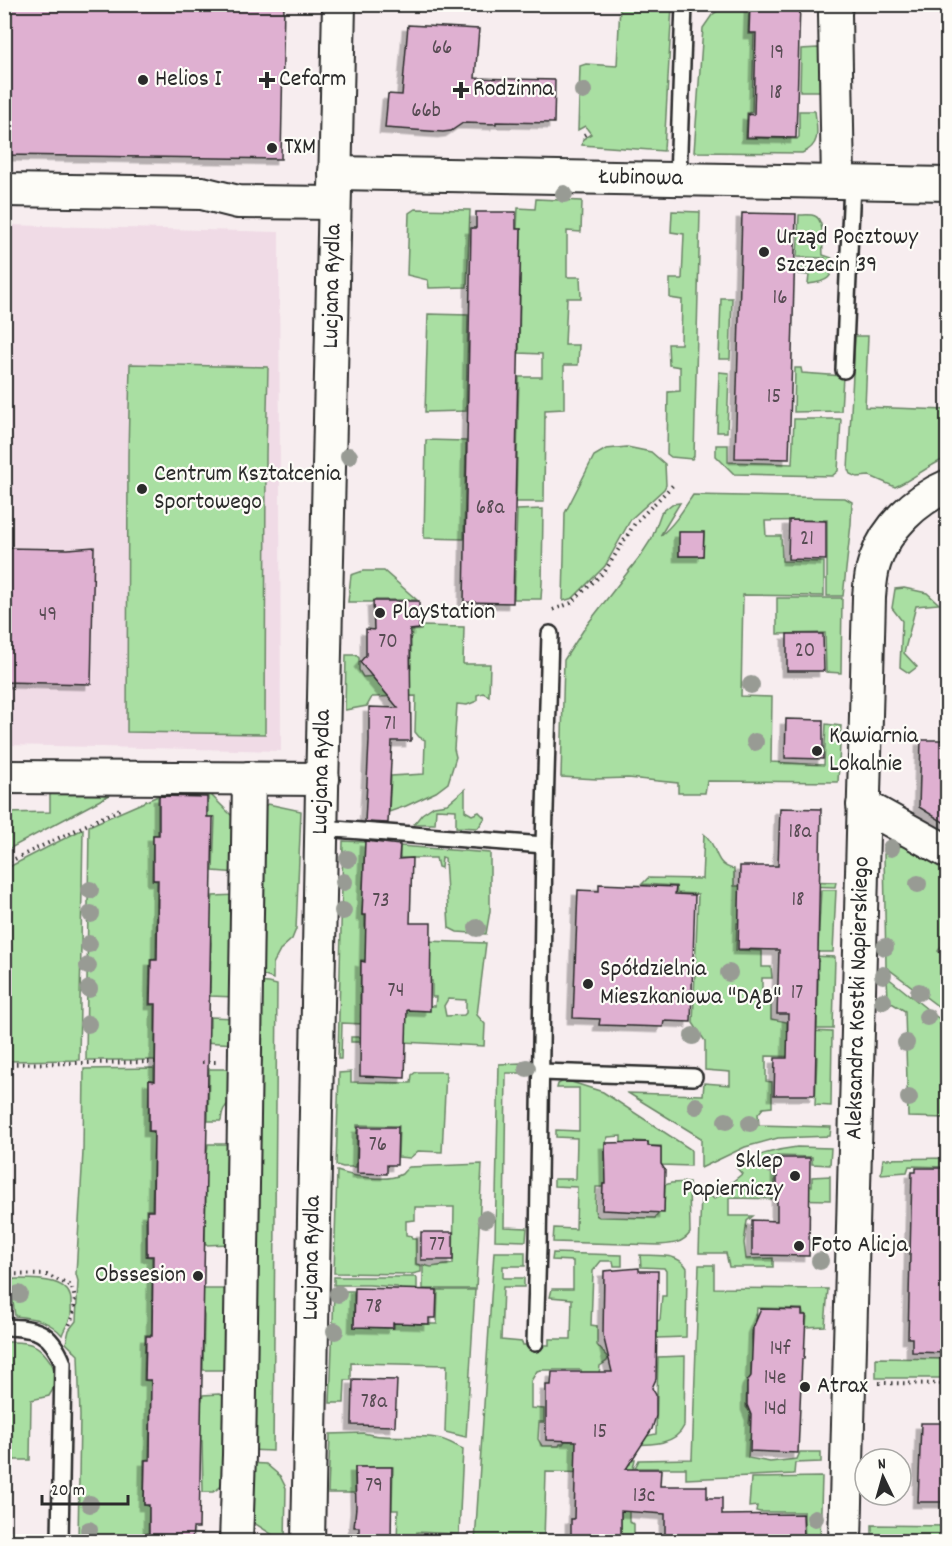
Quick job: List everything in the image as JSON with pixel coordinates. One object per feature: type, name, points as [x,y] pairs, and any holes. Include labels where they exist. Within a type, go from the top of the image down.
[{"type":"street","name":"Lucjana Rydla","points":[[308,1542],[313,1175],[339,4]]},
{"type":"street","points":[[836,4],[845,182]]},
{"type":"street","name":"Łubinowa","points":[[4,190],[202,193],[237,202],[335,188],[678,179],[948,184]]},
{"type":"street","name":"Aleksandra Kostki Napierskiego","points":[[845,1542],[869,597],[875,561],[884,542],[911,508],[932,493],[948,486]]},
{"type":"street","points":[[4,777],[323,779]]},
{"type":"street","points":[[236,1542],[249,778]]},
{"type":"street","points":[[863,805],[948,852]]},
{"type":"lane","points":[[678,179],[684,4]]},
{"type":"lane","points":[[843,370],[845,182]]},
{"type":"lane","points":[[535,1343],[550,634]]},
{"type":"lane","points":[[322,828],[544,844]]},
{"type":"lane","points":[[541,1072],[694,1077]]},
{"type":"lane","points":[[4,1328],[36,1330],[57,1347],[63,1363],[60,1542]]},
{"type":"path","points":[[584,135],[589,132]]},
{"type":"path","points":[[553,610],[571,603],[605,571],[635,523],[673,485]]},
{"type":"path","points":[[4,864],[126,806]]},
{"type":"path","points":[[4,1064],[156,1062]]},
{"type":"path","points":[[4,1274],[46,1275],[71,1286],[75,1294],[74,1313],[69,1327]]},
{"type":"path","points":[[848,1382],[948,1384]]},
{"type":"shaded area","name":"Centrum Kształcenia Sportowego","points":[[5,225],[279,232],[281,751],[5,745]]},
{"type":"green space","points":[[620,5],[672,5],[664,151],[582,145],[583,139],[591,134],[585,126],[578,130],[580,66],[586,64],[617,66]]},
{"type":"green space","points":[[726,5],[749,5],[748,34],[754,34],[752,112],[747,113],[746,138],[797,139],[799,137],[799,111],[815,111],[817,136],[813,146],[808,150],[802,153],[694,152],[703,28],[712,15]]},
{"type":"green space","points":[[801,49],[822,49],[822,91],[800,91]]},
{"type":"green space","points":[[536,199],[582,201],[581,232],[567,231],[567,277],[580,277],[581,298],[567,298],[565,345],[579,345],[578,365],[564,365],[564,409],[545,410],[544,502],[516,502],[519,377],[542,377],[542,354],[519,353],[521,229],[517,229],[518,208],[535,209]]},
{"type":"green space","points":[[415,209],[470,210],[467,287],[429,288],[428,280],[407,275],[409,213]]},
{"type":"green space","points":[[672,211],[700,212],[694,456],[692,459],[671,457],[667,454],[668,392],[680,391],[680,367],[669,365],[668,344],[681,344],[682,300],[670,298],[670,279],[682,279],[684,234],[671,232]]},
{"type":"green space","points":[[799,215],[812,215],[818,218],[822,227],[823,255],[832,258],[831,274],[820,282],[808,284],[809,275],[798,274],[798,268],[825,268],[825,258],[797,257]]},
{"type":"green space","points":[[721,298],[732,298],[730,359],[719,359]]},
{"type":"green space","points":[[428,314],[468,315],[466,411],[425,412]]},
{"type":"green space","points":[[855,336],[868,336],[865,407],[947,410],[947,458],[895,487],[870,476],[857,477],[850,474],[848,469]]},
{"type":"green space","points":[[130,364],[268,367],[265,734],[127,732]]},
{"type":"green space","points":[[795,368],[801,368],[802,373],[843,376],[841,411],[794,412]]},
{"type":"green space","points":[[719,372],[729,373],[727,432],[717,432]]},
{"type":"green space","points":[[794,419],[841,419],[838,471],[832,476],[734,474],[716,456],[716,445],[728,445],[728,462],[792,464]]},
{"type":"green space","points":[[426,440],[466,441],[464,539],[424,538]]},
{"type":"green space","points":[[627,447],[651,452],[665,464],[666,485],[631,519],[605,566],[573,598],[563,601],[565,513],[594,456],[606,449]]},
{"type":"green space","points":[[693,495],[845,498],[852,502],[843,596],[827,596],[827,520],[765,521],[766,536],[781,536],[782,561],[824,562],[824,596],[743,595],[741,696],[772,697],[771,762],[824,765],[826,724],[841,726],[838,782],[707,781],[705,793],[678,793],[678,783],[628,778],[561,777],[564,660],[586,626],[641,555],[652,538],[661,513],[672,504],[680,503],[660,536],[674,522]],"holes":[[[680,532],[704,533],[703,556],[679,556]]]},
{"type":"green space","points":[[543,509],[541,599],[514,599],[517,510]]},
{"type":"green space","points":[[363,571],[384,571],[417,600],[348,602],[351,575]]},
{"type":"green space","points":[[904,588],[927,593],[939,604],[916,606],[904,653],[917,667],[909,673],[900,667],[902,621],[892,608],[895,589]]},
{"type":"green space","points":[[777,598],[842,598],[841,673],[826,672],[825,633],[777,634]]},
{"type":"green space","points":[[421,626],[464,627],[463,664],[490,664],[489,696],[483,693],[477,695],[477,701],[467,705],[457,704],[454,749],[456,757],[448,783],[436,792],[389,812],[391,776],[424,774],[425,740],[415,732],[416,696],[372,697],[367,706],[345,710],[346,655],[356,655],[359,658],[359,670],[363,677],[395,675],[411,669],[411,631],[421,630]]},
{"type":"green space","points":[[465,789],[465,811],[472,815],[479,812],[485,818],[478,828],[456,827],[456,810],[436,809],[435,824],[414,824],[422,814],[434,806],[447,804]]},
{"type":"green space","points":[[119,790],[5,851],[5,813],[50,812],[50,791]]},
{"type":"green space","points":[[168,793],[210,794],[239,823],[239,873],[213,871],[215,817],[208,817],[208,797],[160,795]]},
{"type":"green space","points":[[158,796],[158,835],[153,835],[152,880],[157,881],[156,959],[150,960],[149,1005],[155,1005],[155,1060],[86,1060],[89,826]]},
{"type":"green space","points":[[268,804],[301,811],[296,929],[292,939],[281,949],[273,964],[273,979],[262,975],[263,940],[257,938],[262,808]]},
{"type":"green space","points":[[83,829],[79,1060],[5,1061],[5,869]]},
{"type":"green space","points":[[704,834],[712,843],[722,864],[734,869],[734,886],[758,886],[763,880],[836,882],[835,887],[770,885],[764,923],[737,923],[736,950],[762,951],[762,967],[771,967],[772,978],[762,978],[762,994],[771,995],[771,1019],[787,1022],[787,1030],[832,1032],[831,1106],[815,1105],[817,1057],[766,1056],[766,1081],[772,1082],[772,1107],[763,1108],[758,1114],[759,1125],[831,1127],[830,1136],[778,1138],[745,1147],[701,1168],[701,1138],[628,1093],[703,1095],[704,1083],[730,1085],[730,1072],[705,1070],[705,1041],[693,1023],[698,894],[677,893],[676,886],[642,884],[648,878],[702,879]]},
{"type":"green space","points":[[343,841],[365,842],[362,915],[365,916],[365,927],[409,928],[425,941],[486,943],[477,1015],[485,1024],[484,1046],[361,1040],[351,1042],[351,1037],[363,1037],[363,1024],[342,1023],[341,1059],[338,1059]],"holes":[[[361,960],[379,961],[422,980],[432,981],[432,997],[436,997],[435,1006],[360,1004]],[[448,999],[466,1000],[466,1013],[446,1016],[444,1006]]]},
{"type":"green space","points":[[911,841],[947,862],[947,938],[938,951],[947,958],[947,1013],[886,967],[884,854]]},
{"type":"green space","points":[[400,846],[490,853],[490,911],[486,934],[457,932],[449,928],[445,858],[442,857],[441,868],[438,867],[436,858],[400,858]]},
{"type":"green space","points":[[821,890],[836,890],[833,952],[805,952],[818,946]]},
{"type":"green space","points":[[238,895],[236,997],[210,996],[211,943],[206,903],[212,903],[213,896]]},
{"type":"green space","points":[[790,955],[835,957],[833,1029],[817,1029],[818,974],[809,973],[808,966],[819,961],[790,961]]},
{"type":"green space","points":[[887,977],[947,1025],[947,1118],[908,1117],[905,1011],[888,1001]]},
{"type":"green space","points":[[256,982],[277,985],[273,1451],[246,1450]]},
{"type":"green space","points":[[210,1017],[236,1018],[236,1044],[203,1042],[203,1028],[210,1027]]},
{"type":"green space","points":[[499,1064],[531,1064],[530,1073],[506,1073],[504,1227],[527,1228],[526,1241],[495,1240]]},
{"type":"green space","points":[[154,1068],[154,1080],[149,1080],[148,1131],[154,1132],[152,1210],[146,1210],[146,1256],[152,1257],[152,1335],[145,1335],[144,1380],[151,1381],[149,1459],[144,1460],[144,1505],[149,1506],[148,1541],[78,1541],[80,1416],[78,1355],[66,1343],[69,1330],[76,1321],[84,1069]]},
{"type":"green space","points":[[209,1069],[233,1069],[232,1100],[224,1109],[221,1121],[208,1121]]},
{"type":"green space","points":[[351,1072],[351,1082],[411,1083],[412,1075],[416,1072],[446,1072],[442,1152],[418,1151],[410,1158],[398,1157],[399,1126],[357,1125],[356,1167],[336,1165],[339,1073]]},
{"type":"green space","points":[[565,1080],[603,1092],[690,1149],[691,1166],[661,1165],[661,1146],[649,1146],[648,1142],[635,1141],[634,1144],[621,1144],[621,1136],[608,1137],[605,1144],[605,1163],[609,1163],[612,1184],[596,1187],[595,1211],[599,1217],[655,1218],[664,1210],[665,1185],[689,1182],[690,1233],[683,1239],[676,1243],[659,1245],[553,1242],[554,1228],[576,1229],[577,1187],[554,1186],[554,1179],[576,1179],[577,1138],[556,1137],[556,1130],[579,1131],[579,1088],[557,1088],[558,1084]]},
{"type":"green space","points":[[208,1144],[233,1144],[231,1244],[205,1245],[206,1192],[200,1191],[201,1152],[207,1153]]},
{"type":"green space","points":[[831,1148],[830,1165],[812,1164],[812,1157],[776,1156],[775,1186],[812,1186],[812,1177],[830,1176],[830,1200],[729,1198],[729,1216],[753,1216],[747,1221],[744,1243],[746,1259],[773,1258],[773,1267],[729,1267],[726,1253],[699,1253],[701,1193],[704,1190],[714,1199],[730,1188],[731,1183],[742,1174],[736,1167],[742,1163],[782,1149]]},
{"type":"green space","points":[[947,1158],[947,1167],[909,1166],[907,1172],[881,1174],[883,1159]]},
{"type":"green space","points":[[482,1164],[476,1289],[423,1289],[423,1265],[431,1267],[453,1264],[454,1207],[415,1207],[415,1220],[406,1221],[406,1235],[416,1239],[416,1264],[421,1265],[421,1272],[412,1274],[334,1273],[337,1171],[360,1177],[388,1178],[402,1174],[409,1167]]},
{"type":"green space","points":[[494,1252],[525,1252],[525,1266],[503,1266],[503,1278],[524,1278],[524,1287],[503,1287],[501,1340],[522,1342],[523,1345],[549,1345],[549,1339],[571,1339],[572,1299],[550,1297],[552,1289],[573,1289],[573,1261],[552,1260],[553,1253],[622,1255],[622,1266],[614,1266],[613,1261],[601,1261],[593,1271],[591,1325],[597,1326],[597,1345],[608,1358],[607,1361],[600,1366],[599,1374],[582,1374],[581,1370],[537,1371],[531,1381],[531,1408],[544,1409],[544,1422],[539,1422],[538,1439],[542,1446],[559,1446],[565,1441],[572,1441],[575,1437],[590,1464],[630,1464],[631,1459],[635,1459],[633,1469],[629,1471],[629,1522],[634,1524],[634,1541],[621,1540],[621,1513],[602,1513],[605,1473],[546,1472],[544,1541],[475,1542]]},
{"type":"green space","points":[[640,1255],[672,1257],[678,1259],[687,1268],[686,1337],[657,1338],[657,1321],[660,1320],[662,1296],[666,1296],[666,1271],[664,1268],[641,1267]]},
{"type":"green space","points":[[699,1265],[714,1265],[714,1288],[828,1289],[825,1326],[806,1327],[807,1315],[803,1314],[802,1309],[757,1308],[756,1323],[753,1325],[752,1334],[755,1361],[751,1363],[751,1377],[747,1381],[746,1407],[750,1412],[749,1425],[752,1426],[753,1438],[749,1440],[748,1458],[770,1462],[797,1459],[800,1452],[821,1452],[821,1462],[795,1463],[794,1474],[686,1479],[686,1468],[635,1468],[639,1460],[692,1459]]},
{"type":"green space","points":[[334,1277],[416,1277],[417,1324],[437,1324],[438,1290],[475,1290],[466,1437],[445,1432],[447,1365],[351,1363],[351,1380],[345,1380],[344,1403],[330,1403],[334,1291],[354,1291],[354,1327],[394,1328],[394,1304],[400,1292],[397,1287],[334,1285]]},
{"type":"green space","points":[[5,1279],[35,1279],[56,1283],[64,1288],[70,1294],[71,1313],[62,1335],[46,1323],[15,1316],[12,1295],[5,1288]]},
{"type":"green space","points":[[198,1289],[231,1289],[229,1370],[203,1370],[204,1316]]},
{"type":"green space","points":[[5,1342],[23,1342],[36,1347],[50,1361],[55,1374],[55,1383],[49,1396],[31,1400],[30,1460],[5,1460]]},
{"type":"green space","points":[[685,1356],[684,1426],[673,1438],[665,1441],[622,1445],[656,1434],[658,1357]]},
{"type":"green space","points":[[876,1358],[947,1359],[947,1378],[876,1378]]},
{"type":"green space","points":[[219,1394],[226,1397],[223,1485],[213,1492],[203,1492],[202,1441],[196,1440],[196,1400],[202,1400],[203,1395]]},
{"type":"green space","points":[[363,1433],[436,1438],[463,1449],[459,1534],[417,1532],[416,1541],[397,1541],[398,1510],[392,1510],[393,1467],[355,1467],[355,1493],[328,1493],[330,1434]]},
{"type":"green space","points":[[246,1463],[266,1464],[280,1476],[286,1488],[285,1541],[245,1517]]},
{"type":"green space","points":[[822,1477],[820,1541],[805,1541],[804,1512],[760,1512],[756,1511],[757,1506],[749,1507],[751,1478]]},
{"type":"green space","points":[[872,1525],[947,1526],[947,1541],[872,1541]]},
{"type":"building","name":"Helios I","points":[[4,4],[284,4],[281,159],[4,155]]},
{"type":"building","points":[[750,4],[800,4],[796,138],[747,137],[748,114],[754,115],[756,33],[749,33]]},
{"type":"building","points":[[408,25],[479,29],[475,78],[555,80],[554,123],[463,123],[451,131],[443,132],[385,128],[388,94],[402,95]]},
{"type":"building","points":[[476,212],[516,212],[516,229],[521,229],[513,603],[464,602],[471,228],[476,228]]},
{"type":"building","points":[[742,213],[796,214],[789,459],[735,458]]},
{"type":"building","points":[[789,520],[826,521],[826,560],[788,559]]},
{"type":"building","points":[[679,532],[704,532],[703,556],[679,556]]},
{"type":"building","points":[[94,547],[91,684],[4,682],[4,548]]},
{"type":"building","points":[[373,601],[419,601],[419,629],[410,630],[411,741],[392,741],[388,823],[365,822],[369,707],[398,708],[360,662],[366,655],[366,629],[374,630]]},
{"type":"building","points":[[787,634],[823,634],[824,671],[787,671]]},
{"type":"building","points":[[786,719],[823,720],[823,759],[785,758]]},
{"type":"building","points":[[921,740],[948,740],[948,825],[919,807]]},
{"type":"building","points":[[159,796],[207,797],[207,817],[213,817],[199,1528],[193,1528],[192,1542],[149,1542],[149,1505],[144,1505],[145,1460],[150,1460],[151,1380],[145,1380],[146,1336],[152,1336],[153,1256],[147,1256],[147,1211],[153,1211],[154,1131],[149,1131],[149,1080],[155,1081],[156,1004],[150,1004],[151,960],[157,960],[158,880],[153,880],[153,835],[159,835]]},
{"type":"building","points":[[780,808],[821,809],[815,1095],[774,1095],[775,1058],[787,1058],[788,1014],[777,1014],[779,950],[738,949],[740,866],[778,866]]},
{"type":"building","points":[[365,841],[400,845],[399,859],[412,858],[410,923],[431,923],[430,1011],[407,1010],[405,1078],[360,1076],[361,961],[365,962],[366,915],[362,915]]},
{"type":"building","points":[[599,884],[676,887],[675,894],[695,895],[691,1022],[664,1021],[663,1027],[599,1025],[600,1019],[573,1018],[578,890],[599,891]]},
{"type":"building","points":[[358,1127],[398,1127],[397,1165],[387,1165],[387,1174],[357,1173]]},
{"type":"building","points":[[648,1142],[648,1146],[661,1147],[661,1164],[665,1170],[664,1213],[602,1210],[603,1184],[606,1184],[605,1143]]},
{"type":"building","points":[[777,1158],[810,1158],[809,1256],[752,1255],[752,1220],[777,1221]]},
{"type":"building","points":[[916,1168],[948,1168],[948,1353],[912,1352],[912,1338],[908,1338],[912,1172],[916,1172]]},
{"type":"building","points":[[421,1232],[453,1232],[453,1260],[421,1260]]},
{"type":"building","points":[[639,1268],[639,1271],[658,1271],[656,1379],[652,1388],[656,1395],[656,1416],[652,1429],[626,1469],[661,1469],[660,1486],[707,1486],[707,1498],[722,1498],[722,1515],[803,1514],[804,1542],[665,1542],[665,1514],[621,1511],[621,1539],[610,1539],[610,1542],[571,1542],[571,1519],[574,1519],[576,1441],[546,1440],[546,1385],[551,1385],[552,1372],[612,1372],[603,1335],[604,1271]]},
{"type":"building","points":[[355,1288],[437,1290],[436,1318],[429,1318],[429,1324],[393,1323],[393,1328],[354,1327]]},
{"type":"building","points":[[761,1309],[802,1310],[802,1315],[806,1315],[798,1453],[750,1451],[751,1415],[747,1405],[747,1384],[751,1376],[753,1328]]},
{"type":"building","points":[[353,1379],[397,1380],[395,1426],[352,1425]]},
{"type":"building","points":[[921,1423],[948,1423],[948,1502],[918,1502]]},
{"type":"building","points":[[355,1467],[392,1467],[391,1542],[359,1542],[359,1527],[354,1527]]},
{"type":"place","name":"Helios I","points":[[143,80]]},
{"type":"place","name":"Cefarm","points":[[267,80]]},
{"type":"place","name":"Rodzinna","points":[[461,90]]},
{"type":"place","name":"TXM","points":[[272,148]]},
{"type":"place","name":"Urząd Pocztowy Szczecin 39","points":[[764,252]]},
{"type":"place","name":"Centrum Kształcenia Sportowego","points":[[142,489]]},
{"type":"place","name":"PlayStation","points":[[380,613]]},
{"type":"place","name":"Kawiarnia Lokalnie","points":[[817,751]]},
{"type":"place","name":"Spółdzielnia Mieszkaniowa \"DĄB\"","points":[[588,984]]},
{"type":"place","name":"Sklep Papierniczy","points":[[795,1176]]},
{"type":"place","name":"Foto Alicja","points":[[799,1246]]},
{"type":"place","name":"Obssesion","points":[[198,1276]]},
{"type":"place","name":"Atrax","points":[[805,1387]]}]
